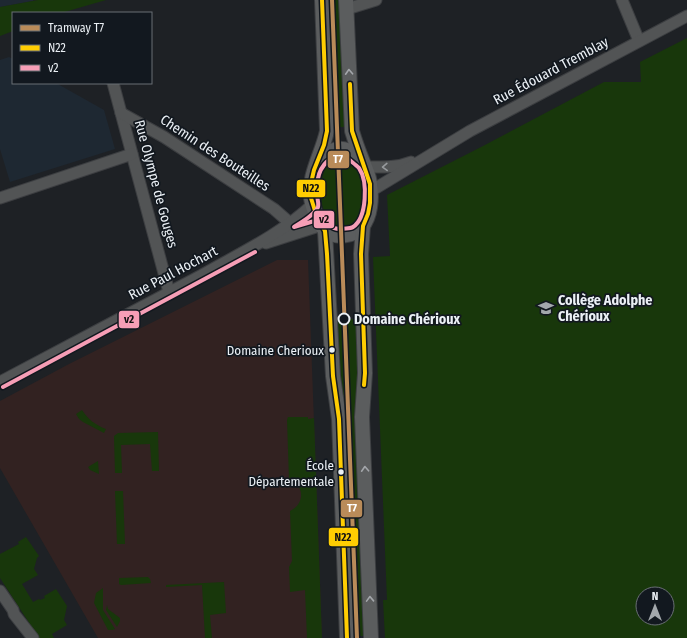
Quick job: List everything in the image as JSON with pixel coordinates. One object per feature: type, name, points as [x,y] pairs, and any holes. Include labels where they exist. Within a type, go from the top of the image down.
[{"type":"main road","points":[[322,0],[327,131],[324,145],[314,170],[311,183],[311,198],[312,205],[324,228],[332,363],[339,418],[347,638]]},
{"type":"main road","points":[[346,5],[352,131],[371,191],[368,214],[363,226],[361,254],[365,373],[362,417],[371,638]]},
{"type":"main road","points":[[319,159],[325,153],[332,150],[343,149],[347,150],[364,166]]},
{"type":"main road","points":[[324,228],[336,235],[346,235],[354,234],[363,226]]},
{"type":"street","points":[[346,5],[376,0]]},
{"type":"street","points":[[622,0],[639,41]]},
{"type":"street","name":"Rue Édouard Tremblay","points":[[371,191],[470,131],[687,16]]},
{"type":"street","name":"Rue Olympe de Gouges","points":[[113,84],[169,292]]},
{"type":"street","name":"Chemin des Bouteilles","points":[[121,114],[164,137],[261,200],[290,223]]},
{"type":"street","points":[[0,198],[132,154]]},
{"type":"street","name":"Rue Édouard Tremblay","points":[[364,166],[385,168],[402,166],[431,155]]},
{"type":"street","name":"Rue Paul Hochart","points":[[0,382],[253,246],[302,216],[312,205]]},
{"type":"street","name":"Rue Paul Hochart","points":[[253,246],[324,228]]},
{"type":"street","points":[[0,591],[13,610],[14,614],[33,638]]},
{"type":"shaded area","points":[[0,0],[33,0],[33,1],[0,7]]},
{"type":"shaded area","points":[[9,57],[12,58],[12,84],[58,84],[104,110],[115,149],[10,182],[0,149],[0,60]]},
{"type":"shaded area","points":[[277,260],[308,260],[322,638],[98,638],[0,468],[0,401],[69,364]]},
{"type":"green space","points":[[38,0],[106,0],[64,12],[12,12],[12,31],[0,36],[0,7]]},
{"type":"green space","points":[[327,0],[341,0],[346,127],[332,127]]},
{"type":"green space","points":[[687,38],[687,638],[385,638],[383,600],[387,600],[373,257],[390,256],[387,195],[604,82],[641,82],[640,62]]},
{"type":"green space","points":[[342,157],[349,160],[359,171],[363,187],[363,196],[361,210],[354,224],[346,228],[336,228],[329,221],[324,209],[321,196],[322,182],[325,169],[332,160]]},
{"type":"green space","points":[[358,319],[366,636],[352,636],[336,320]]},
{"type":"green space","points":[[82,410],[98,426],[106,429],[104,433],[79,419],[76,414]]},
{"type":"green space","points":[[288,417],[308,417],[308,419],[314,418],[322,638],[307,638],[305,590],[290,592],[289,567],[292,561],[290,511],[298,504],[301,495],[298,486],[289,479]]},
{"type":"green space","points":[[158,432],[159,471],[152,471],[150,444],[121,445],[122,473],[115,473],[114,436],[118,433]]},
{"type":"green space","points":[[98,461],[99,474],[90,470],[88,467]]},
{"type":"green space","points":[[115,491],[123,491],[125,544],[117,544]]},
{"type":"green space","points":[[26,537],[39,556],[34,569],[38,575],[22,584],[33,602],[45,598],[44,596],[56,589],[67,606],[64,620],[67,625],[52,634],[54,638],[39,638],[0,578],[0,554],[19,544],[18,542]]},
{"type":"green space","points":[[148,577],[151,583],[119,584],[119,578]]},
{"type":"green space","points":[[224,582],[226,613],[210,615],[212,638],[205,638],[202,585],[166,587],[166,585]]},
{"type":"green space","points":[[103,588],[103,610],[115,629],[112,630],[108,630],[94,603],[96,593]]},
{"type":"green space","points":[[107,605],[108,609],[120,618],[117,627],[106,610]]},
{"type":"tram line","name":"T7","points":[[332,0],[357,638]]},
{"type":"transit line","name":"N22","points":[[322,0],[327,131],[324,145],[314,170],[311,183],[311,198],[316,214],[325,231],[327,254],[333,376],[339,419],[347,638]]},
{"type":"transit line","name":"N22","points":[[350,84],[352,131],[370,184],[370,203],[368,214],[363,226],[361,254],[365,373],[364,385]]},
{"type":"transit line","name":"v2","points":[[337,156],[345,156],[359,168],[362,174],[365,199],[358,222],[352,228],[338,229],[332,227],[326,220],[321,219],[294,227],[314,213],[318,207],[317,182],[320,171],[327,162],[337,156]]},
{"type":"transit line","name":"v2","points":[[3,387],[255,252]]},
{"type":"place","name":"Collège Adolphe Chérioux","points":[[546,308]]},
{"type":"place","name":"Domaine Chérioux","points":[[344,319]]},
{"type":"place","name":"Domaine Cherioux","points":[[332,350]]},
{"type":"place","name":"École Départementale","points":[[341,472]]}]
